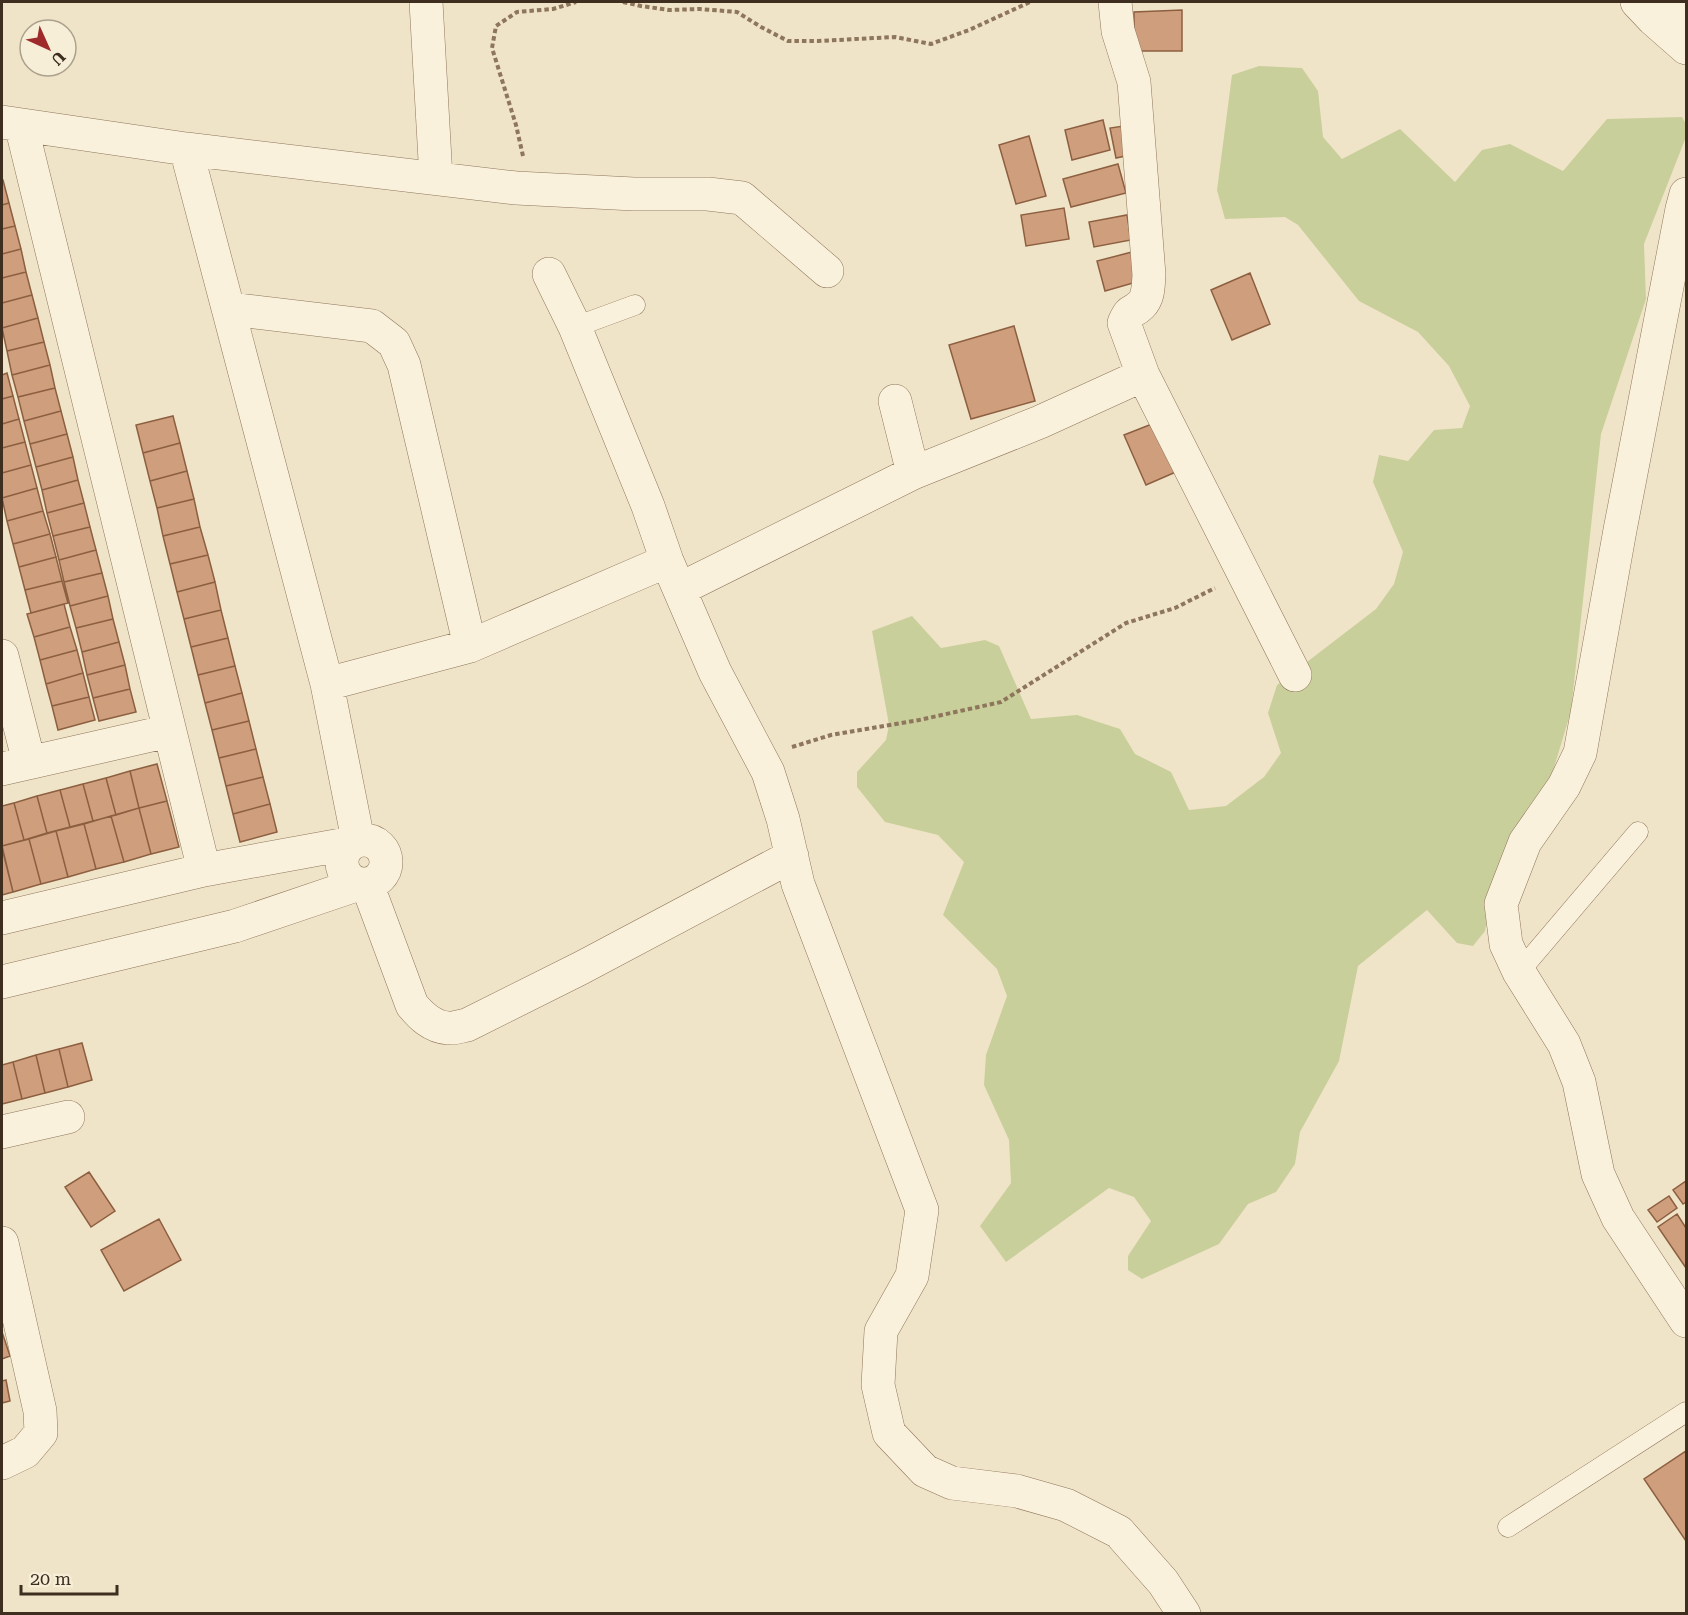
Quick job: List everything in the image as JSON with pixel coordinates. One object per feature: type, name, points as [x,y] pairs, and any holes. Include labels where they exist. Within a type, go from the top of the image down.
[{"type":"street","points":[[426,2],[436,178]]},
{"type":"street","points":[[1115,2],[1118,31],[1134,82],[1149,275],[1147,295],[1140,306],[1129,311],[1124,323],[1143,375],[1294,675]]},
{"type":"street","points":[[1654,7],[1686,10]]},
{"type":"street","points":[[1654,7],[1686,48]]},
{"type":"street","points":[[204,870],[11,124],[186,149],[530,189],[634,194],[708,194],[742,198],[827,271]]},
{"type":"street","points":[[186,149],[327,684],[355,842]]},
{"type":"street","points":[[1686,194],[1620,530],[1580,753],[1564,786],[1525,842],[1501,904],[1506,944],[1519,972],[1564,1044],[1579,1082],[1598,1174],[1618,1218],[1686,1321]]},
{"type":"street","points":[[549,274],[575,327],[715,672],[768,772],[783,819],[798,884],[922,1210],[912,1276],[881,1331],[878,1385],[889,1433],[925,1471],[952,1483],[1017,1491],[1066,1505],[1119,1532],[1163,1582],[1184,1614]]},
{"type":"street","points":[[229,309],[372,326],[394,343],[405,365],[470,646]]},
{"type":"street","points":[[327,684],[470,646],[674,575],[913,473],[1040,422],[1143,375]]},
{"type":"street","points":[[895,401],[913,473]]},
{"type":"street","points":[[2,656],[15,766],[169,731]]},
{"type":"street","points":[[2,918],[204,870],[366,839],[373,841],[384,851],[386,857],[384,872],[374,882],[235,926],[2,982]]},
{"type":"street","points":[[363,884],[412,1005],[422,1017],[447,1028],[467,1025],[581,968],[792,856]]},
{"type":"street","points":[[2,1132],[68,1117]]},
{"type":"street","points":[[2,1243],[6,1283],[40,1411],[41,1433],[25,1452],[2,1463]]},
{"type":"lane","points":[[575,327],[635,305]]},
{"type":"lane","points":[[1519,972],[1638,832]]},
{"type":"lane","points":[[1508,1527],[1686,1412]]},
{"type":"path","points":[[530,189],[516,125],[492,48],[496,26],[517,12],[553,9],[576,2]]},
{"type":"path","points":[[623,2],[669,10],[700,9],[737,12],[788,41],[895,37],[931,45],[1030,2]]},
{"type":"path","points":[[760,756],[831,735],[919,720],[1001,702],[1126,623],[1175,608],[1244,573]]},
{"type":"green space","points":[[1259,66],[1302,68],[1318,91],[1323,137],[1342,159],[1400,129],[1455,182],[1482,150],[1510,144],[1563,171],[1607,119],[1682,117],[1686,124],[1686,137],[1644,244],[1646,299],[1601,434],[1571,711],[1547,791],[1496,872],[1485,931],[1473,946],[1457,943],[1427,910],[1358,966],[1339,1061],[1300,1132],[1295,1164],[1276,1192],[1248,1204],[1219,1244],[1142,1279],[1128,1270],[1128,1256],[1151,1221],[1134,1197],[1109,1188],[1006,1262],[980,1226],[1011,1183],[1009,1140],[984,1085],[986,1055],[1007,996],[997,969],[943,915],[964,862],[938,835],[885,822],[857,787],[857,772],[886,740],[889,725],[872,631],[912,616],[941,648],[985,640],[999,646],[1031,719],[1077,715],[1120,729],[1135,754],[1171,772],[1189,810],[1226,806],[1264,777],[1281,753],[1268,713],[1277,685],[1376,609],[1394,584],[1403,552],[1373,482],[1379,455],[1408,461],[1434,430],[1462,428],[1470,406],[1449,366],[1418,332],[1359,301],[1298,225],[1285,217],[1225,219],[1217,190],[1232,75]]},
{"type":"building","points":[[1182,10],[1182,51],[1134,51],[1134,12]]},
{"type":"building","points":[[1103,120],[1110,150],[1072,160],[1065,130]]},
{"type":"building","points":[[1130,125],[1135,154],[1116,158],[1110,128]]},
{"type":"building","points":[[1029,136],[1046,196],[1016,204],[999,145]]},
{"type":"building","points":[[1118,164],[1126,193],[1071,207],[1063,179]]},
{"type":"building","points":[[2,180],[9,203],[2,205]]},
{"type":"building","points":[[9,203],[15,226],[2,229],[2,205]]},
{"type":"building","points":[[1064,208],[1069,239],[1026,246],[1021,215]]},
{"type":"building","points":[[1127,215],[1131,240],[1094,247],[1089,222]]},
{"type":"building","points":[[15,226],[21,249],[2,254],[2,229]]},
{"type":"building","points":[[21,249],[26,272],[2,278],[2,254]]},
{"type":"building","points":[[1132,252],[1140,281],[1105,291],[1097,261]]},
{"type":"building","points":[[26,272],[32,295],[2,303],[2,278]]},
{"type":"building","points":[[1250,273],[1270,324],[1232,340],[1211,290]]},
{"type":"building","points":[[32,295],[38,318],[2,328],[2,303]]},
{"type":"building","points":[[38,318],[44,342],[7,351],[2,328]]},
{"type":"building","points":[[1014,326],[1035,401],[971,419],[949,345]]},
{"type":"building","points":[[44,342],[50,365],[12,375],[7,351]]},
{"type":"building","points":[[50,365],[55,388],[18,397],[12,375]]},
{"type":"building","points":[[7,373],[13,396],[2,399],[2,375]]},
{"type":"building","points":[[55,388],[61,411],[24,421],[18,397]]},
{"type":"building","points":[[13,396],[19,419],[2,424],[2,399]]},
{"type":"building","points":[[61,411],[67,434],[30,444],[24,421]]},
{"type":"building","points":[[173,416],[180,443],[143,453],[136,425]]},
{"type":"building","points":[[19,419],[25,442],[2,448],[2,424]]},
{"type":"building","points":[[1157,422],[1178,471],[1146,485],[1124,435]]},
{"type":"building","points":[[67,434],[73,457],[36,467],[30,444]]},
{"type":"building","points":[[25,442],[31,465],[2,473],[2,448]]},
{"type":"building","points":[[180,443],[187,471],[150,481],[143,453]]},
{"type":"building","points":[[73,457],[78,480],[42,490],[36,467]]},
{"type":"building","points":[[31,465],[37,488],[2,498],[2,473]]},
{"type":"building","points":[[187,471],[194,499],[157,508],[150,481]]},
{"type":"building","points":[[78,480],[84,503],[47,513],[42,490]]},
{"type":"building","points":[[37,488],[43,511],[7,521],[2,498]]},
{"type":"building","points":[[194,499],[200,527],[163,536],[157,508]]},
{"type":"building","points":[[84,503],[90,527],[53,536],[47,513]]},
{"type":"building","points":[[43,511],[50,534],[13,544],[7,521]]},
{"type":"building","points":[[90,527],[96,550],[59,560],[53,536]]},
{"type":"building","points":[[200,527],[208,555],[170,564],[163,536]]},
{"type":"building","points":[[50,534],[56,557],[19,567],[13,544]]},
{"type":"building","points":[[96,550],[102,573],[64,582],[59,560]]},
{"type":"building","points":[[208,555],[215,582],[177,592],[170,564]]},
{"type":"building","points":[[56,557],[62,581],[25,590],[19,567]]},
{"type":"building","points":[[102,573],[108,596],[70,606],[64,582]]},
{"type":"building","points":[[62,581],[68,603],[31,613],[25,590]]},
{"type":"building","points":[[215,582],[221,610],[184,619],[177,592]]},
{"type":"building","points":[[108,596],[113,619],[76,628],[70,606]]},
{"type":"building","points":[[64,604],[70,627],[34,637],[27,614]]},
{"type":"building","points":[[221,610],[228,638],[191,647],[184,619]]},
{"type":"building","points":[[113,619],[119,642],[82,652],[76,628]]},
{"type":"building","points":[[70,627],[77,650],[40,660],[34,637]]},
{"type":"building","points":[[228,638],[235,666],[198,675],[191,647]]},
{"type":"building","points":[[119,642],[125,665],[87,675],[82,652]]},
{"type":"building","points":[[77,650],[83,673],[46,684],[40,660]]},
{"type":"building","points":[[125,665],[130,689],[93,698],[87,675]]},
{"type":"building","points":[[235,666],[242,693],[205,703],[198,675]]},
{"type":"building","points":[[83,673],[89,697],[52,706],[46,684]]},
{"type":"building","points":[[130,689],[136,712],[99,721],[93,698]]},
{"type":"building","points":[[242,693],[249,721],[212,730],[205,703]]},
{"type":"building","points":[[89,697],[95,720],[58,730],[52,706]]},
{"type":"building","points":[[249,721],[256,749],[219,758],[212,730]]},
{"type":"building","points":[[256,749],[263,777],[226,786],[219,758]]},
{"type":"building","points":[[157,764],[167,801],[139,808],[130,771]]},
{"type":"building","points":[[130,771],[139,808],[116,815],[106,778]]},
{"type":"building","points":[[263,777],[270,804],[233,814],[226,786]]},
{"type":"building","points":[[106,778],[116,815],[93,821],[83,784]]},
{"type":"building","points":[[83,784],[93,821],[70,827],[60,790]]},
{"type":"building","points":[[60,790],[70,827],[47,833],[37,796]]},
{"type":"building","points":[[37,796],[47,833],[24,840],[14,803]]},
{"type":"building","points":[[167,801],[179,847],[151,854],[139,808]]},
{"type":"building","points":[[14,803],[24,840],[2,846],[2,806]]},
{"type":"building","points":[[270,804],[277,832],[240,842],[233,814]]},
{"type":"building","points":[[139,808],[151,854],[124,862],[111,816]]},
{"type":"building","points":[[111,816],[124,862],[96,869],[84,824]]},
{"type":"building","points":[[84,824],[96,869],[68,877],[56,831]]},
{"type":"building","points":[[56,831],[68,877],[41,884],[29,839]]},
{"type":"building","points":[[29,839],[41,884],[13,892],[2,846]]},
{"type":"building","points":[[2,848],[13,892],[2,895]]},
{"type":"building","points":[[82,1043],[92,1080],[68,1087],[59,1049]]},
{"type":"building","points":[[59,1049],[68,1087],[45,1093],[36,1055]]},
{"type":"building","points":[[36,1055],[45,1093],[22,1099],[13,1062]]},
{"type":"building","points":[[13,1062],[22,1099],[2,1104],[2,1065]]},
{"type":"building","points":[[89,1172],[115,1211],[91,1227],[65,1187]]},
{"type":"building","points":[[1686,1181],[1686,1202],[1683,1204],[1673,1190]]},
{"type":"building","points":[[1669,1196],[1677,1208],[1657,1222],[1648,1210]]},
{"type":"building","points":[[1677,1214],[1686,1228],[1686,1268],[1658,1227]]},
{"type":"building","points":[[159,1219],[181,1260],[124,1291],[101,1250]]},
{"type":"building","points":[[2,1332],[10,1356],[2,1359]]},
{"type":"building","points":[[6,1380],[10,1401],[2,1403],[2,1381]]},
{"type":"building","points":[[1686,1451],[1686,1541],[1644,1479]]}]
